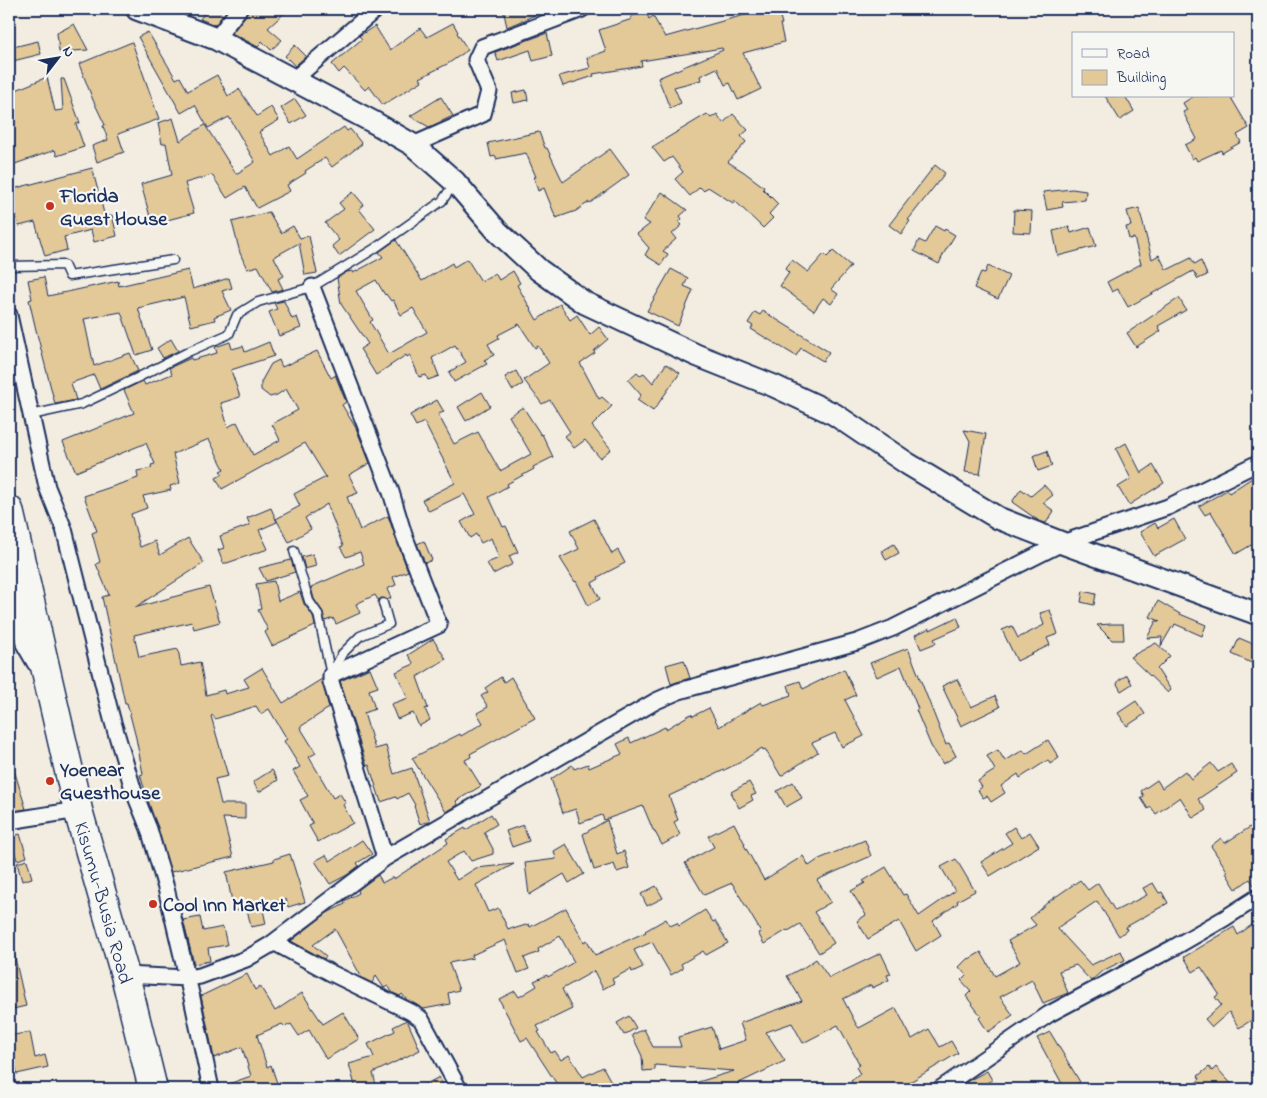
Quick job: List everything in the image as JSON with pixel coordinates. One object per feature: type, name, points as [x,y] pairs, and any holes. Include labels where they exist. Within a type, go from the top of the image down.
[{"type":"highway","name":"Kisumu-Busia Road","points":[[9,510],[78,810],[125,975],[152,1089]]},
{"type":"street","points":[[137,9],[216,40],[375,122],[413,145],[455,182],[498,232],[532,263],[584,303],[696,355],[774,386],[834,414],[908,464],[998,518],[1258,614]]},
{"type":"street","points":[[216,40],[239,9]]},
{"type":"street","points":[[293,80],[376,9]]},
{"type":"street","points":[[413,145],[483,114],[489,91],[476,60],[482,47],[582,9]]},
{"type":"street","points":[[312,286],[439,624],[331,675],[331,682],[385,858]]},
{"type":"street","points":[[9,315],[47,487],[64,529],[112,719],[134,792],[154,846],[187,978],[211,1089]]},
{"type":"street","points":[[125,975],[187,978],[200,976],[246,959],[262,950],[385,858],[664,697],[679,690],[857,642],[893,628],[1062,543],[1168,508],[1258,463]]},
{"type":"street","points":[[9,562],[24,644],[35,663],[45,662]]},
{"type":"street","points":[[9,821],[78,810]]},
{"type":"street","points":[[940,1089],[1049,1014],[1173,948],[1258,897]]},
{"type":"street","points":[[277,944],[411,1012],[421,1019],[459,1089]]},
{"type":"lane","points":[[31,415],[82,404],[229,334],[237,315],[258,302],[312,286],[374,249],[442,201],[455,182]]},
{"type":"lane","points":[[9,266],[64,265],[69,276],[173,260]]},
{"type":"lane","points":[[294,551],[309,601],[318,614],[331,675]]},
{"type":"lane","points":[[331,675],[342,654],[360,636],[389,624],[383,603]]},
{"type":"building","points":[[207,9],[215,9],[223,15],[215,25],[200,19]]},
{"type":"building","points":[[248,9],[289,9],[268,28],[282,40],[271,50],[262,41],[258,47],[232,33],[246,15]]},
{"type":"building","points":[[503,9],[549,9],[507,27]]},
{"type":"building","points":[[766,9],[778,9],[784,42],[743,53],[761,89],[738,100],[730,83],[725,85],[717,68],[700,76],[701,80],[674,87],[681,103],[670,108],[658,78],[723,50],[722,48],[641,61],[642,66],[593,74],[594,76],[563,86],[559,76],[590,68],[587,58],[606,51],[599,30],[632,19],[631,16],[646,11],[649,19],[653,16],[665,37]]},
{"type":"building","points":[[453,23],[468,50],[449,63],[420,78],[422,81],[383,105],[369,86],[365,90],[344,68],[339,73],[332,64],[362,39],[359,36],[375,26],[390,50],[420,28],[427,37]]},
{"type":"building","points":[[74,24],[88,50],[59,52],[57,33]]},
{"type":"building","points":[[148,32],[176,79],[180,77],[188,91],[217,75],[228,96],[239,89],[257,116],[271,107],[279,120],[259,132],[273,156],[289,146],[297,159],[344,127],[347,131],[350,129],[362,144],[332,167],[325,158],[287,185],[290,191],[257,208],[245,187],[227,198],[212,175],[185,183],[194,213],[152,224],[141,184],[172,175],[166,143],[162,144],[158,123],[173,118],[180,141],[205,125],[236,174],[255,162],[229,117],[208,128],[195,105],[181,113],[138,37]]},
{"type":"building","points":[[547,33],[552,56],[533,61],[530,50],[498,61],[495,52]]},
{"type":"building","points":[[38,41],[41,54],[9,62],[9,48]]},
{"type":"building","points":[[132,42],[159,119],[118,134],[124,152],[97,162],[92,146],[108,140],[103,126],[105,125],[79,64]]},
{"type":"building","points":[[295,45],[306,56],[295,66],[285,56]]},
{"type":"building","points":[[47,77],[55,111],[63,110],[61,79],[64,79],[80,123],[76,124],[84,147],[57,156],[55,150],[15,164],[9,146],[9,93]]},
{"type":"building","points":[[526,90],[528,100],[514,103],[512,93]]},
{"type":"building","points":[[441,97],[453,116],[429,127],[410,116]]},
{"type":"building","points":[[1106,98],[1126,98],[1134,111],[1120,120]]},
{"type":"building","points":[[1191,98],[1231,98],[1249,128],[1237,135],[1241,142],[1222,153],[1221,150],[1197,161],[1195,157],[1192,159],[1185,145],[1197,139],[1183,112],[1187,110],[1183,103]]},
{"type":"building","points":[[295,99],[306,115],[291,124],[281,108]]},
{"type":"building","points":[[707,114],[711,118],[717,114],[723,123],[733,114],[748,130],[741,136],[746,142],[728,162],[764,187],[763,189],[778,204],[769,214],[773,218],[763,228],[734,200],[733,203],[708,187],[704,191],[700,187],[690,196],[675,179],[683,172],[672,157],[664,162],[652,147]]},
{"type":"building","points":[[539,132],[545,148],[547,148],[563,182],[610,149],[629,175],[590,203],[576,211],[556,218],[544,188],[538,191],[534,177],[536,177],[526,153],[496,159],[496,156],[491,157],[488,143]]},
{"type":"building","points":[[935,165],[945,173],[908,220],[910,221],[901,234],[889,225]]},
{"type":"building","points":[[92,168],[105,217],[112,215],[117,236],[94,242],[91,230],[64,237],[67,250],[45,256],[35,222],[19,226],[9,190]]},
{"type":"building","points":[[1072,189],[1086,191],[1085,200],[1062,202],[1063,207],[1047,210],[1043,192]]},
{"type":"building","points":[[353,192],[364,205],[359,209],[375,229],[339,256],[332,246],[339,240],[325,223],[344,209],[339,203]]},
{"type":"building","points":[[662,192],[687,210],[680,216],[682,219],[679,222],[682,225],[672,234],[676,239],[663,251],[668,254],[661,265],[645,255],[649,248],[637,234],[650,224],[643,220]]},
{"type":"building","points":[[1139,208],[1152,259],[1159,255],[1166,269],[1169,269],[1191,258],[1194,264],[1201,261],[1207,275],[1198,279],[1193,271],[1128,307],[1118,289],[1112,292],[1107,282],[1141,264],[1134,238],[1129,239],[1126,227],[1131,226],[1127,211]]},
{"type":"building","points":[[1014,210],[1032,211],[1031,233],[1013,232]]},
{"type":"building","points":[[269,212],[281,233],[293,226],[300,238],[309,236],[317,273],[305,275],[299,243],[274,257],[284,276],[278,279],[283,289],[272,292],[258,266],[247,269],[240,253],[232,222]]},
{"type":"building","points":[[935,226],[955,235],[939,264],[914,251],[919,240],[925,243]]},
{"type":"building","points":[[1069,227],[1071,233],[1090,227],[1096,246],[1058,256],[1053,231]]},
{"type":"building","points":[[396,240],[422,281],[452,263],[454,267],[467,259],[481,281],[495,273],[499,280],[513,271],[520,283],[517,285],[537,320],[560,304],[570,320],[577,315],[590,335],[599,327],[608,339],[594,351],[595,353],[580,363],[599,399],[602,397],[612,406],[592,426],[611,449],[600,458],[585,440],[574,448],[565,436],[570,432],[550,400],[542,404],[524,380],[549,363],[538,346],[535,348],[519,324],[498,335],[499,338],[488,344],[494,355],[484,360],[487,364],[454,382],[449,372],[466,362],[455,345],[432,358],[439,376],[428,380],[426,375],[419,377],[410,355],[407,357],[406,355],[376,375],[360,349],[368,344],[341,304],[337,278],[347,272],[353,271],[353,273],[383,257],[379,252]],"holes":[[[376,280],[391,301],[393,300],[401,315],[413,308],[427,332],[389,354],[370,322],[373,320],[356,291]]]},
{"type":"building","points":[[833,251],[851,266],[831,289],[838,294],[831,304],[823,298],[814,311],[780,286],[789,273],[785,269],[792,260],[808,272],[824,254],[827,257]]},
{"type":"building","points":[[988,266],[1009,276],[998,299],[974,288],[981,272],[985,273]]},
{"type":"building","points":[[671,269],[688,278],[684,286],[693,290],[678,326],[647,311]]},
{"type":"building","points":[[188,270],[193,289],[229,278],[232,288],[222,291],[231,310],[214,317],[215,320],[191,326],[184,297],[138,308],[152,350],[136,355],[121,312],[84,319],[94,366],[130,353],[138,371],[100,389],[94,375],[71,383],[76,400],[55,404],[29,300],[32,299],[28,280],[44,277],[48,296],[118,281],[119,286]]},
{"type":"building","points":[[1179,298],[1186,310],[1158,326],[1161,331],[1136,347],[1127,333]]},
{"type":"building","points":[[284,301],[292,319],[297,317],[301,328],[279,336],[269,312],[277,309],[274,303]]},
{"type":"building","points":[[763,311],[829,352],[823,361],[801,348],[796,356],[751,329],[753,326],[748,323],[755,312],[760,315]]},
{"type":"building","points":[[171,339],[178,351],[163,358],[157,348]]},
{"type":"building","points":[[230,342],[232,349],[243,346],[245,352],[269,342],[274,356],[231,370],[240,397],[221,403],[228,427],[237,422],[253,455],[280,440],[272,424],[298,410],[286,389],[270,397],[261,390],[261,382],[271,364],[279,360],[282,367],[317,351],[331,378],[336,375],[346,402],[342,405],[356,428],[370,463],[349,475],[358,493],[347,497],[360,530],[388,516],[408,571],[393,577],[396,585],[387,589],[391,598],[378,600],[375,595],[356,604],[360,613],[336,624],[333,618],[325,621],[323,612],[314,599],[311,587],[364,564],[360,552],[346,557],[340,547],[343,546],[327,504],[305,518],[311,529],[289,542],[276,519],[300,506],[294,494],[326,477],[305,443],[222,489],[216,478],[223,474],[220,471],[224,469],[209,439],[173,454],[180,483],[170,486],[171,490],[143,496],[147,508],[131,514],[140,547],[155,541],[160,555],[188,538],[204,563],[134,608],[209,587],[220,622],[194,629],[192,622],[134,635],[139,657],[178,649],[181,666],[200,662],[206,695],[224,690],[225,694],[249,687],[244,679],[262,668],[283,703],[322,679],[329,708],[300,727],[316,753],[309,757],[333,798],[340,794],[346,803],[343,805],[353,823],[318,842],[309,826],[313,824],[300,800],[308,796],[293,771],[300,767],[284,741],[287,739],[269,709],[261,714],[256,706],[215,719],[213,715],[211,716],[228,776],[215,779],[221,804],[245,804],[245,819],[223,818],[233,857],[171,872],[140,775],[143,774],[136,738],[127,703],[125,703],[102,597],[109,595],[96,564],[100,562],[92,533],[97,531],[84,496],[138,478],[137,471],[152,468],[151,465],[155,464],[146,443],[76,472],[63,442],[134,413],[124,390],[143,381],[145,385],[172,374],[169,368],[191,358],[192,360],[217,353],[215,347]]},
{"type":"building","points":[[666,364],[680,373],[653,411],[637,400],[641,395],[628,380],[637,372],[640,375],[644,373],[653,383]]},
{"type":"building","points":[[516,371],[523,384],[512,390],[505,377]]},
{"type":"building","points":[[482,392],[490,406],[466,421],[458,407]]},
{"type":"building","points":[[437,400],[444,412],[438,414],[454,444],[478,432],[500,471],[531,454],[509,416],[523,407],[542,434],[553,457],[533,467],[534,469],[507,484],[508,486],[489,497],[503,527],[506,526],[518,552],[509,556],[513,564],[493,574],[487,563],[499,558],[491,538],[481,543],[476,534],[470,538],[461,522],[475,514],[464,494],[429,511],[422,500],[455,483],[424,422],[416,426],[410,415]]},
{"type":"building","points":[[964,430],[986,434],[980,474],[965,472],[970,441]]},
{"type":"building","points":[[1126,443],[1141,473],[1153,465],[1164,483],[1129,505],[1118,487],[1131,479],[1116,449]]},
{"type":"building","points":[[1047,451],[1052,466],[1038,471],[1033,456]]},
{"type":"building","points":[[1258,474],[1258,541],[1236,554],[1211,512],[1205,515],[1199,506],[1227,490],[1229,493]]},
{"type":"building","points":[[1044,485],[1053,495],[1043,503],[1054,511],[1046,523],[1039,521],[1012,502],[1021,489],[1031,496]]},
{"type":"building","points":[[271,508],[277,522],[259,530],[268,549],[223,563],[218,550],[224,548],[220,536],[250,525],[247,518]]},
{"type":"building","points":[[594,519],[612,554],[618,550],[625,563],[598,577],[599,579],[592,583],[600,599],[588,605],[576,581],[560,558],[579,549],[570,531]]},
{"type":"building","points":[[1174,519],[1185,539],[1154,556],[1140,532],[1155,523],[1158,528]]},
{"type":"building","points":[[424,541],[432,560],[425,563],[417,544]]},
{"type":"building","points":[[894,544],[899,553],[886,560],[882,551]]},
{"type":"building","points":[[313,554],[316,566],[305,569],[302,557]]},
{"type":"building","points":[[291,560],[295,572],[266,581],[259,568]]},
{"type":"building","points":[[274,581],[278,601],[300,592],[304,604],[313,616],[315,626],[272,646],[265,632],[268,630],[258,610],[261,609],[256,584]]},
{"type":"building","points":[[1083,591],[1096,594],[1094,605],[1081,602]]},
{"type":"building","points":[[1158,601],[1180,614],[1206,625],[1202,636],[1175,624],[1161,646],[1162,637],[1147,638],[1156,621],[1160,621],[1150,617]]},
{"type":"building","points":[[1050,610],[1058,634],[1047,638],[1050,645],[1017,661],[1002,630],[1012,626],[1018,638],[1044,625],[1040,613]]},
{"type":"building","points":[[957,617],[961,627],[934,639],[936,643],[921,649],[915,635]]},
{"type":"building","points":[[1123,624],[1124,640],[1112,640],[1097,625]]},
{"type":"building","points":[[1239,638],[1258,646],[1258,666],[1232,654]]},
{"type":"building","points":[[433,639],[446,659],[417,677],[428,708],[425,709],[430,720],[419,726],[413,713],[397,719],[391,704],[408,698],[396,672],[414,664],[408,655]]},
{"type":"building","points":[[1156,643],[1170,656],[1157,669],[1171,690],[1168,693],[1130,657]]},
{"type":"building","points":[[908,648],[946,745],[949,743],[956,756],[943,764],[931,746],[901,666],[877,677],[870,663]]},
{"type":"building","points":[[684,660],[690,678],[671,684],[666,665]]},
{"type":"building","points":[[370,668],[378,687],[369,690],[375,709],[364,713],[375,749],[386,746],[394,774],[412,768],[430,821],[420,824],[415,805],[408,793],[397,799],[396,797],[381,802],[369,765],[367,766],[340,681]]},
{"type":"building","points":[[844,669],[856,695],[845,700],[864,736],[842,747],[835,733],[812,743],[818,752],[781,776],[765,749],[763,750],[762,748],[739,763],[669,796],[678,820],[674,822],[680,835],[662,845],[653,830],[643,806],[604,820],[602,815],[580,823],[576,809],[563,813],[551,779],[572,765],[574,769],[588,764],[589,768],[622,754],[617,744],[629,738],[631,743],[665,727],[666,729],[691,714],[693,716],[709,708],[719,727],[761,702],[763,705],[791,695],[788,685],[800,681],[803,689]]},
{"type":"building","points":[[1127,675],[1132,684],[1121,691],[1117,684],[1119,680]]},
{"type":"building","points":[[501,677],[504,682],[511,677],[535,718],[470,754],[471,757],[465,760],[481,786],[456,801],[458,805],[446,812],[412,758],[460,734],[461,736],[483,723],[477,713],[488,707],[481,696],[488,692],[485,688]]},
{"type":"building","points":[[957,679],[971,707],[995,696],[1000,707],[961,726],[942,686]]},
{"type":"building","points":[[1136,701],[1145,714],[1127,726],[1118,713]]},
{"type":"building","points":[[1048,740],[1059,758],[1050,764],[1048,760],[1020,778],[1018,774],[1001,786],[1005,793],[991,802],[987,796],[983,798],[978,790],[982,787],[978,781],[995,770],[987,756],[998,750],[1005,761],[1023,750],[1026,754]]},
{"type":"building","points":[[9,760],[11,760],[26,809],[9,812]]},
{"type":"building","points":[[1211,763],[1218,772],[1231,764],[1237,773],[1198,799],[1206,810],[1193,818],[1180,797],[1156,814],[1151,807],[1148,809],[1141,798],[1144,796],[1141,791],[1157,780],[1162,788],[1185,771],[1191,779]]},
{"type":"building","points":[[272,770],[278,780],[259,792],[253,782]]},
{"type":"building","points":[[749,782],[756,794],[751,796],[753,800],[739,808],[731,792]]},
{"type":"building","points":[[793,782],[802,798],[786,807],[777,791]]},
{"type":"building","points":[[491,814],[497,824],[484,832],[493,849],[493,854],[471,861],[464,851],[446,862],[457,880],[476,868],[514,864],[476,885],[488,912],[498,908],[508,929],[529,924],[530,927],[566,908],[584,942],[587,940],[595,955],[646,932],[666,919],[670,926],[677,923],[679,926],[705,910],[713,922],[715,921],[728,943],[706,955],[703,951],[681,964],[683,968],[671,975],[652,942],[634,950],[643,967],[632,972],[631,969],[612,979],[614,983],[603,989],[594,971],[562,989],[572,1009],[537,1026],[540,1031],[538,1032],[551,1053],[555,1051],[561,1060],[569,1055],[583,1077],[603,1067],[615,1089],[560,1089],[527,1038],[521,1041],[499,999],[515,991],[519,997],[537,986],[534,981],[547,975],[548,977],[574,962],[560,936],[538,949],[539,952],[524,958],[529,969],[518,973],[505,940],[472,955],[473,958],[449,963],[459,990],[448,993],[450,1004],[424,1009],[407,1000],[402,994],[400,996],[393,993],[388,986],[384,988],[376,976],[372,983],[362,978],[335,929],[313,945],[326,956],[324,959],[291,941],[327,913],[345,904],[344,901],[359,893],[358,890],[378,875],[382,883],[393,877],[394,879],[448,843],[446,839],[465,828],[466,830]]},
{"type":"building","points":[[607,820],[617,854],[624,851],[629,868],[617,872],[614,864],[594,870],[583,834]]},
{"type":"building","points":[[1258,822],[1258,888],[1250,879],[1236,889],[1226,873],[1228,872],[1211,846],[1221,838],[1225,843]]},
{"type":"building","points":[[734,823],[764,880],[803,856],[809,866],[819,859],[865,840],[871,856],[817,880],[831,902],[814,912],[834,943],[819,953],[800,924],[764,944],[758,933],[761,932],[732,883],[704,895],[685,863],[714,847],[708,836]]},
{"type":"building","points":[[523,825],[529,841],[512,847],[506,831]]},
{"type":"building","points":[[1014,827],[1021,838],[1030,832],[1039,846],[990,876],[981,862],[1012,843],[1005,833]]},
{"type":"building","points":[[20,834],[27,857],[17,860],[10,837]]},
{"type":"building","points":[[362,840],[372,854],[357,863],[359,866],[347,875],[330,884],[315,861],[326,855],[330,861]]},
{"type":"building","points":[[566,844],[584,874],[569,883],[564,874],[529,895],[525,863],[556,859],[554,851]]},
{"type":"building","points":[[290,854],[305,902],[288,907],[286,899],[262,905],[266,924],[251,927],[247,909],[234,911],[226,872],[274,861],[274,859]]},
{"type":"building","points":[[956,859],[975,891],[957,901],[958,903],[933,921],[941,935],[916,951],[899,921],[868,939],[857,921],[866,915],[851,891],[886,867],[903,895],[906,894],[919,916],[955,891],[941,867]]},
{"type":"building","points":[[27,860],[32,878],[22,881],[17,863]]},
{"type":"building","points":[[1080,880],[1088,890],[1098,883],[1115,911],[1147,895],[1143,888],[1153,883],[1159,893],[1162,892],[1168,903],[1126,927],[1127,930],[1119,936],[1097,901],[1057,928],[1091,965],[1121,951],[1125,960],[1102,971],[1091,981],[1076,965],[1059,971],[1068,993],[1043,1003],[1032,980],[1000,997],[1013,1015],[988,1032],[979,1018],[981,1016],[966,996],[971,991],[961,980],[966,975],[959,967],[968,958],[981,952],[995,976],[1020,962],[1008,941],[1036,925],[1030,918],[1048,902]]},
{"type":"building","points":[[656,886],[663,898],[647,906],[641,894]]},
{"type":"building","points":[[200,917],[203,931],[223,927],[227,945],[208,948],[210,961],[194,964],[183,920]]},
{"type":"building","points":[[1253,924],[1258,931],[1258,993],[1253,996],[1258,1004],[1258,1016],[1239,1028],[1229,1012],[1212,1027],[1205,1019],[1221,1005],[1215,997],[1219,994],[1201,967],[1193,972],[1184,957],[1234,927],[1238,935]]},
{"type":"building","points":[[13,949],[26,1006],[9,1010],[9,950]]},
{"type":"building","points":[[881,953],[891,974],[887,975],[889,980],[872,988],[871,985],[843,999],[859,1028],[896,1008],[912,1039],[929,1029],[940,1047],[951,1041],[958,1053],[910,1082],[915,1089],[857,1089],[851,1081],[860,1074],[856,1067],[860,1065],[838,1025],[803,1043],[792,1023],[766,1032],[785,1061],[737,1084],[739,1089],[683,1089],[682,1087],[734,1071],[655,1065],[655,1070],[643,1071],[642,1056],[632,1035],[644,1029],[653,1047],[681,1047],[678,1037],[712,1027],[719,1049],[746,1040],[740,1023],[802,1001],[787,976],[816,959],[829,978]]},
{"type":"building","points":[[247,974],[255,990],[260,986],[275,1011],[302,993],[323,1024],[343,1012],[359,1039],[326,1059],[309,1030],[299,1036],[291,1024],[285,1027],[282,1024],[257,1035],[267,1067],[271,1065],[279,1089],[220,1089],[220,1087],[251,1076],[242,1047],[214,1058],[201,996]]},
{"type":"building","points":[[629,1016],[636,1028],[624,1035],[617,1023]]},
{"type":"building","points":[[407,1020],[420,1050],[373,1073],[377,1089],[356,1089],[349,1064],[374,1057],[368,1044],[395,1031],[393,1027]]},
{"type":"building","points":[[30,1032],[35,1058],[45,1055],[48,1067],[17,1074],[9,1036]]},
{"type":"building","points":[[1050,1032],[1080,1082],[1067,1089],[1065,1089],[1037,1038]]},
{"type":"building","points":[[1209,1067],[1212,1071],[1216,1067],[1236,1089],[1189,1089],[1200,1079],[1198,1076]]},
{"type":"building","points":[[987,1071],[992,1080],[976,1089],[970,1089],[966,1082]]},
{"type":"building","points":[[439,1077],[445,1089],[417,1089]]},
{"type":"place","name":"Florida Guest House","points":[[50,206]]},
{"type":"place","name":"Yoenear Guesthouse","points":[[50,781]]},
{"type":"place","name":"Cool Inn Market","points":[[153,904]]}]
